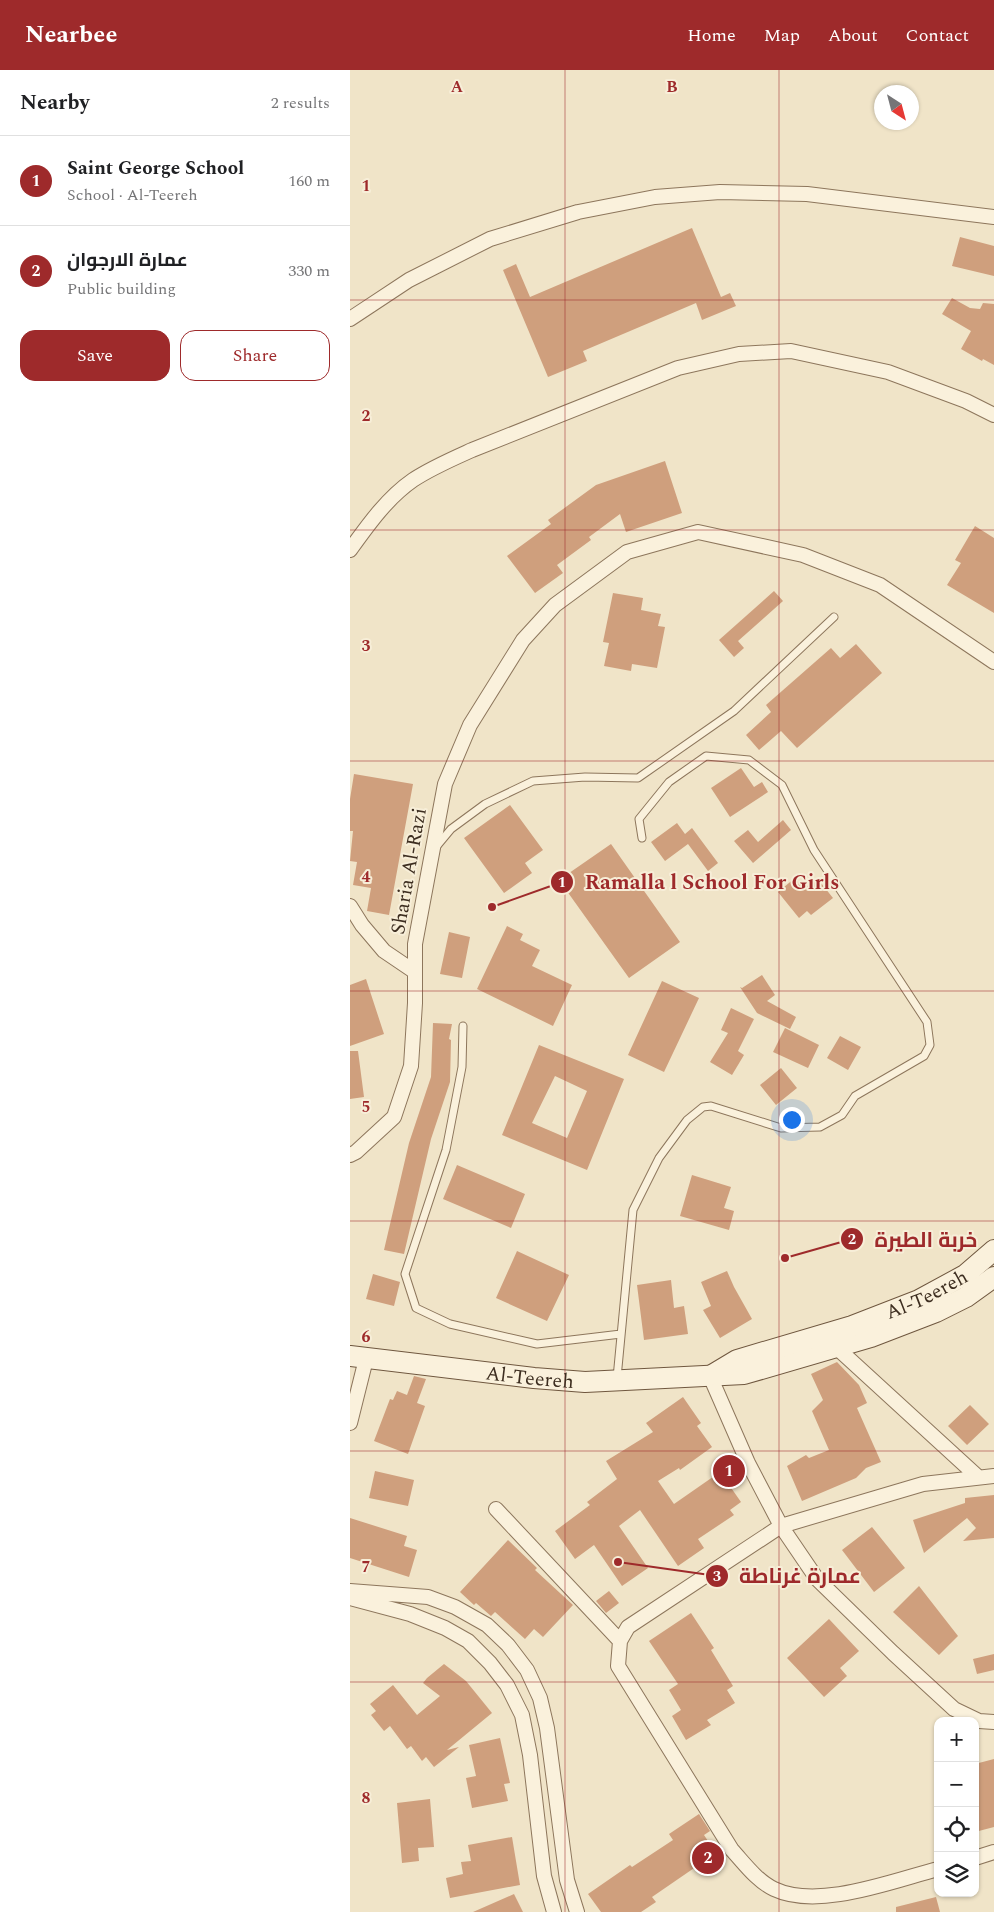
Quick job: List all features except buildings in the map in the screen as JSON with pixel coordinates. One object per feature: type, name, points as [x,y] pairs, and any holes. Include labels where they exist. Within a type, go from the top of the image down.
[{"type":"main road","name":"Al-Teereh","points":[[710,1376],[737,1360],[852,1326],[919,1300],[965,1275],[994,1250]]},
{"type":"main road","name":"Al-Teereh","points":[[358,1358],[585,1382],[744,1374],[871,1337],[936,1312],[966,1297],[994,1277]]},
{"type":"street","points":[[350,318],[409,280],[490,239],[578,212],[655,197],[720,192],[807,194],[994,217]]},
{"type":"street","points":[[350,550],[391,499],[412,481],[442,463],[678,368],[740,354],[791,351],[888,372],[966,401],[994,415]]},
{"type":"street","name":"Sharia Al-Razi","points":[[350,1155],[356,1152],[394,1116],[411,1066],[415,1003],[415,944],[445,784],[470,724],[523,640],[555,605],[627,552],[698,532],[804,555],[880,585],[994,662]]},
{"type":"street","points":[[350,906],[362,925],[384,951],[415,972]]},
{"type":"street","points":[[836,1347],[978,1477]]},
{"type":"street","points":[[350,1423],[358,1358]]},
{"type":"street","points":[[710,1376],[748,1463],[781,1526],[817,1578],[893,1653],[954,1709],[979,1721],[994,1722]]},
{"type":"street","points":[[934,1870],[841,1894],[815,1897],[792,1896],[772,1888],[755,1875],[732,1850],[618,1666],[620,1641],[628,1627],[781,1526],[923,1484],[994,1476]]},
{"type":"street","points":[[496,1509],[620,1641]]},
{"type":"street","points":[[350,1590],[428,1597],[455,1607],[487,1625],[508,1645],[527,1670],[540,1698],[547,1728],[567,1880],[577,1912]]},
{"type":"street","points":[[350,1598],[410,1614],[445,1628],[468,1641],[490,1663],[507,1685],[522,1715],[530,1755],[544,1876],[554,1912]]},
{"type":"street","points":[[979,1857],[994,1852]]},
{"type":"lane","points":[[431,853],[452,829],[485,804],[533,780],[585,777],[638,778],[734,711],[834,617]]},
{"type":"lane","points":[[617,1381],[633,1210],[659,1158],[686,1120],[703,1107],[711,1106],[781,1128],[820,1127],[842,1115],[855,1096],[924,1056],[930,1045],[927,1022],[814,850],[782,785],[749,760],[706,756],[669,782],[639,819],[642,838]]},
{"type":"lane","points":[[463,1026],[462,1067],[446,1150],[405,1274],[416,1308],[450,1324],[537,1344],[622,1334]]},
{"type":"place","name":"Ramalla l School For Girls","points":[[492,907]]},
{"type":"place","name":"خربة الطيرة","points":[[785,1258]]},
{"type":"place","name":"Saint George School","points":[[729,1471]]},
{"type":"place","name":"عمارة غرناطة","points":[[618,1562]]},
{"type":"place","name":"عمارة الارجوان","points":[[708,1858]]}]
